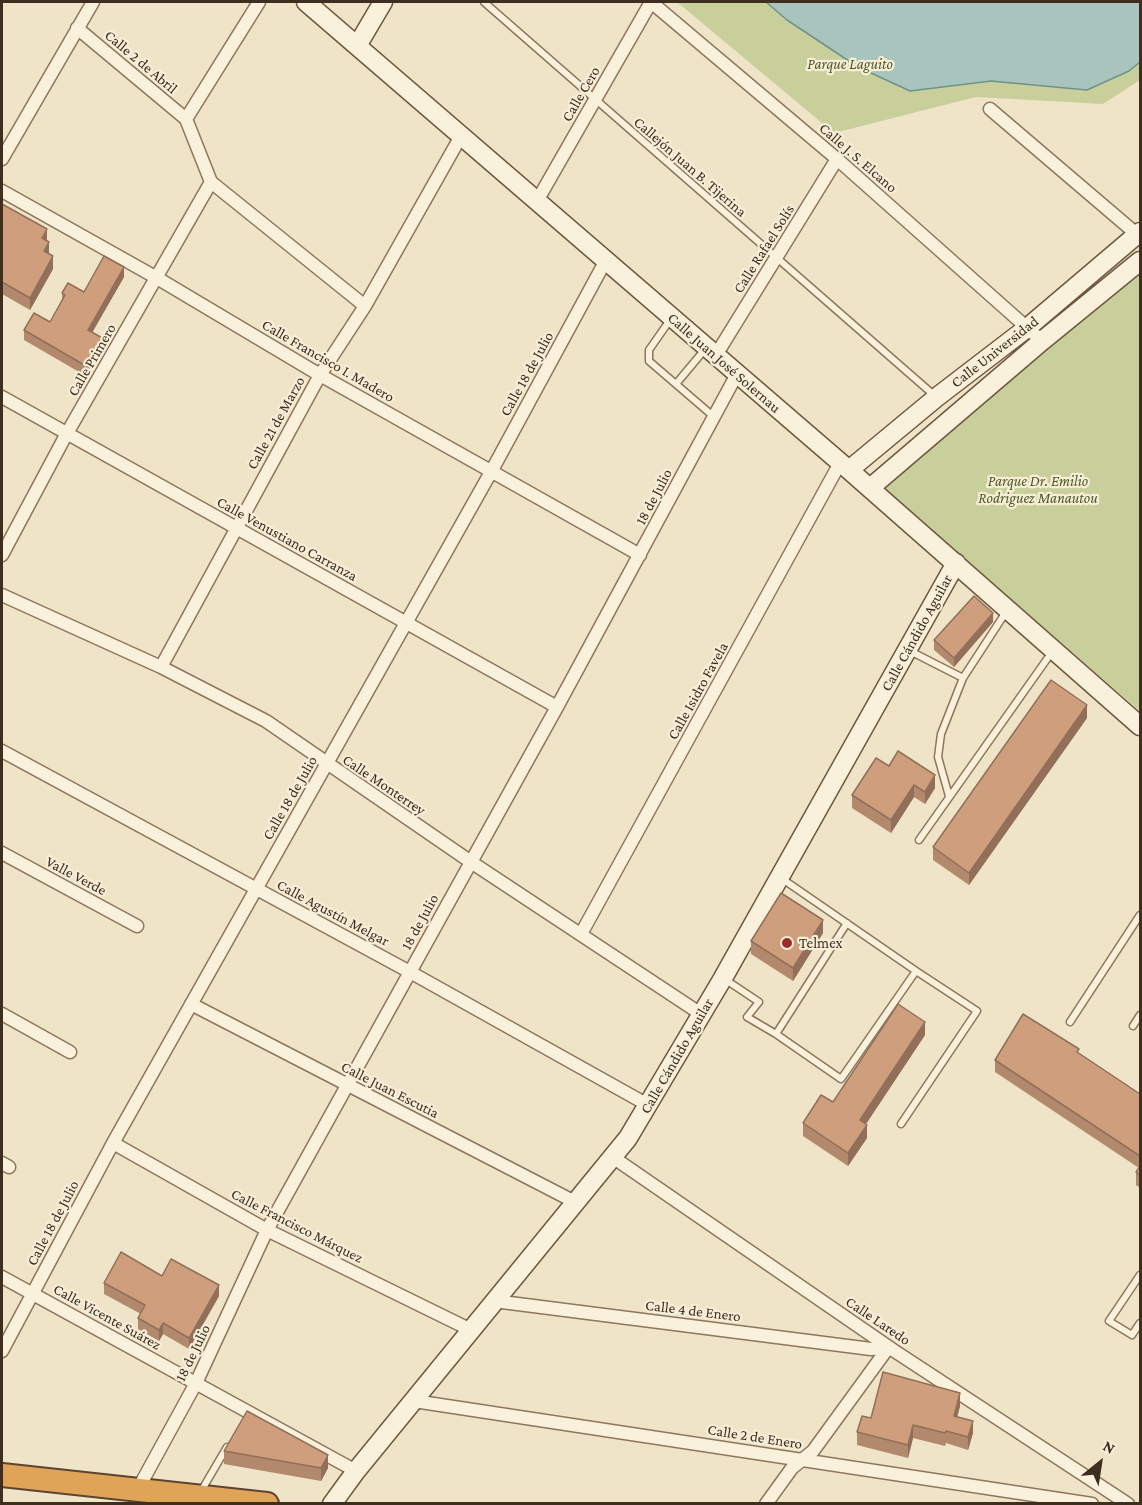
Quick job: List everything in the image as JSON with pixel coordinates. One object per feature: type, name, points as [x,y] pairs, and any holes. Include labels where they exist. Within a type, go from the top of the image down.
[{"type":"highway","points":[[2,1475],[267,1503]]},
{"type":"street","points":[[2,159],[93,2]]},
{"type":"street","points":[[259,2],[186,119],[211,182],[365,306]]},
{"type":"street","name":"Calle Juan José Solernau","points":[[306,2],[1140,724]]},
{"type":"street","points":[[357,46],[383,2]]},
{"type":"street","name":"Calle Cero","points":[[537,201],[651,2]]},
{"type":"street","name":"Calle J. S. Elcano","points":[[651,2],[837,159],[1042,341]]},
{"type":"street","name":"Calle 2 de Abril","points":[[77,28],[186,119]]},
{"type":"street","points":[[990,109],[1140,235]]},
{"type":"street","name":"Calle 21 de Marzo","points":[[160,668],[320,375],[365,306],[461,136]]},
{"type":"street","name":"Calle Rafael Solís","points":[[711,351],[776,258],[837,159]]},
{"type":"street","name":"Calle Primero","points":[[2,555],[66,435],[211,182]]},
{"type":"street","name":"Calle Francisco I. Madero","points":[[2,191],[157,278],[490,472],[640,555]]},
{"type":"street","name":"Calle Universidad","points":[[845,467],[1027,328],[1140,235]]},
{"type":"street","name":"Calle 18 de Julio","points":[[2,1351],[113,1143],[407,622],[606,260]]},
{"type":"street","name":"Calle Universidad","points":[[870,488],[1042,341],[1140,261]]},
{"type":"street","name":"18 de Julio","points":[[138,1490],[196,1383],[267,1230],[557,707],[737,374]]},
{"type":"street","name":"Calle Venustiano Carranza","points":[[2,397],[66,435],[236,527],[557,707]]},
{"type":"street","name":"Calle Isidro Favela","points":[[581,934],[845,467]]},
{"type":"street","name":"Calle Cándido Aguilar","points":[[332,1503],[628,1138],[723,978],[956,563]]},
{"type":"street","name":"Calle Monterrey","points":[[2,595],[160,668],[266,721],[471,862],[701,1014]]},
{"type":"street","name":"Calle Agustín Melgar","points":[[2,751],[410,972],[648,1105]]},
{"type":"street","name":"Valle Verde","points":[[2,854],[137,926]]},
{"type":"street","name":"Calle Juan Escutia","points":[[191,1004],[574,1202]]},
{"type":"street","points":[[2,1014],[70,1052]]},
{"type":"street","name":"Calle Francisco Márquez","points":[[113,1143],[267,1230],[471,1330]]},
{"type":"street","name":"Calle Laredo","points":[[614,1158],[891,1349],[1128,1503]]},
{"type":"street","name":"Calle Vicente Suárez","points":[[2,1276],[196,1383],[245,1415],[356,1471]]},
{"type":"street","name":"Calle 4 de Enero","points":[[494,1301],[871,1349],[891,1349]]},
{"type":"street","points":[[766,1503],[792,1468],[813,1451],[891,1349]]},
{"type":"street","name":"Calle 2 de Enero","points":[[414,1401],[1092,1503]]},
{"type":"lane","name":"Callejón Juan B. Tijerina","points":[[484,2],[937,397]]},
{"type":"lane","points":[[672,318],[649,350],[649,361],[713,416]]},
{"type":"lane","points":[[675,384],[711,351]]},
{"type":"lane","points":[[949,796],[938,757],[941,734],[963,678],[1008,609]]},
{"type":"lane","points":[[908,650],[963,678]]},
{"type":"lane","points":[[919,840],[1054,650]]},
{"type":"lane","points":[[779,877],[977,1011],[901,1124]]},
{"type":"lane","points":[[1070,1022],[1140,915]]},
{"type":"lane","points":[[776,1034],[847,923]]},
{"type":"lane","points":[[723,978],[759,1002],[747,1017],[841,1079],[916,970]]},
{"type":"lane","points":[[1133,1026],[1140,1015]]},
{"type":"lane","points":[[1140,1275],[1109,1321],[1132,1335],[1140,1323]]},
{"type":"lane","points":[[199,1496],[232,1438]]},
{"type":"green space","name":"Parque Laguito","points":[[677,2],[1140,2],[1140,80],[1103,104],[976,97],[834,133]]},
{"type":"green space","name":"Parque Dr. Emilio Rodriguez Manautou","points":[[1140,267],[1140,711],[882,489]]},
{"type":"water","name":"Parque Laguito","points":[[766,2],[1140,2],[1140,62],[1129,71],[1087,90],[991,81],[910,91],[858,67],[787,20]]},
{"type":"building","points":[[2,204],[47,229],[42,238],[49,242],[44,251],[53,256],[30,298],[2,282]]},
{"type":"building","points":[[104,256],[124,267],[88,330],[106,340],[97,355],[94,353],[86,366],[24,330],[34,313],[50,322],[65,295],[62,293],[68,283],[84,292]]},
{"type":"building","points":[[974,596],[993,613],[954,658],[934,640]]},
{"type":"building","points":[[1051,680],[1087,705],[969,873],[933,847]]},
{"type":"building","points":[[898,751],[935,775],[925,792],[914,785],[891,820],[852,795],[876,758],[889,766]]},
{"type":"building","name":"Telmex","points":[[781,893],[823,920],[793,968],[751,941]]},
{"type":"building","points":[[898,1004],[925,1022],[860,1120],[867,1125],[848,1153],[803,1123],[821,1095],[833,1102]]},
{"type":"building","points":[[1023,1014],[1079,1049],[1077,1052],[1140,1094],[1140,1156],[995,1060]]},
{"type":"building","points":[[121,1252],[162,1276],[171,1259],[219,1285],[189,1338],[163,1323],[159,1330],[138,1318],[145,1305],[104,1283]]},
{"type":"building","points":[[883,1372],[960,1393],[954,1416],[973,1421],[968,1437],[913,1425],[908,1445],[857,1432],[862,1416],[871,1418]]},
{"type":"building","points":[[247,1411],[328,1455],[321,1468],[224,1451]]},
{"type":"place","name":"Telmex","points":[[787,943]]}]
